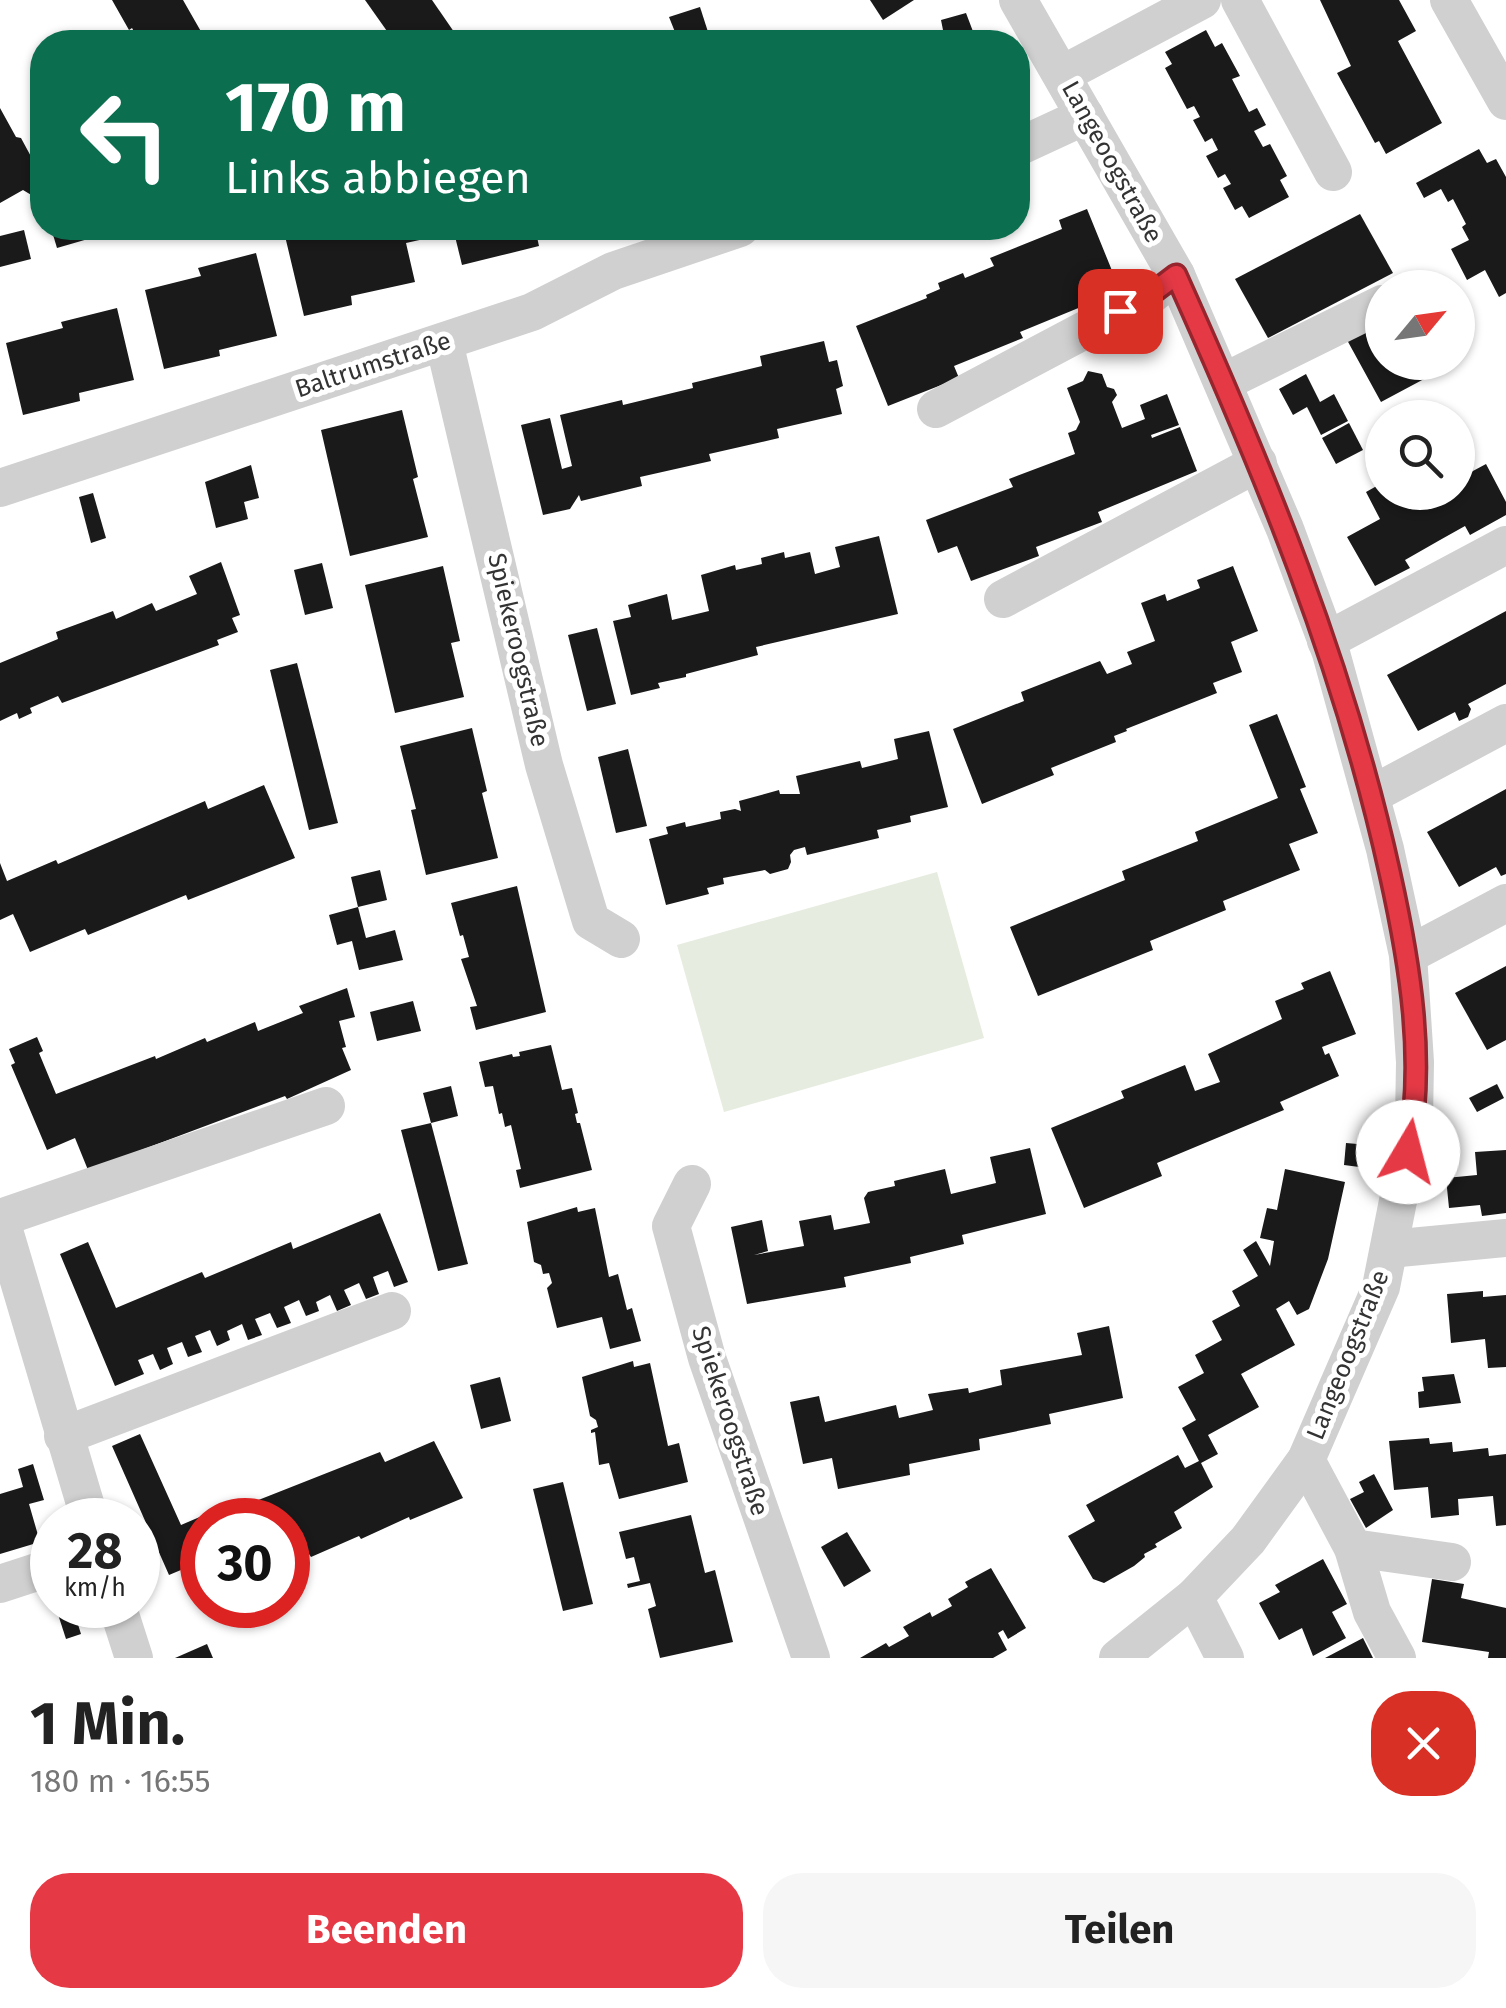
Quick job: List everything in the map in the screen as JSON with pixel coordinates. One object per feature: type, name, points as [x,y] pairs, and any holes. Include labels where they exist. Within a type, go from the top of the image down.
[{"type":"street","name":"Langeoogstraße","points":[[1018,0],[1176,275],[1258,464],[1326,641],[1372,795],[1408,955],[1415,1062],[1414,1120],[1381,1287],[1306,1460],[1248,1540],[1194,1597],[1118,1658]]},
{"type":"street","points":[[1240,0],[1333,172]]},
{"type":"street","points":[[1449,0],[1506,101]]},
{"type":"street","points":[[1063,74],[1196,2]]},
{"type":"street","points":[[1030,141],[1085,116]]},
{"type":"street","name":"Baltrumstraße","points":[[0,488],[532,312],[613,271],[705,240]]},
{"type":"street","points":[[936,409],[1151,294],[1176,275]]},
{"type":"street","points":[[1224,382],[1365,312]]},
{"type":"street","name":"Spiekeroogstraße","points":[[444,342],[544,766],[591,921],[621,939]]},
{"type":"street","points":[[1002,598],[1258,464]]},
{"type":"street","points":[[1326,641],[1506,545]]},
{"type":"street","points":[[1372,795],[1506,723]]},
{"type":"street","points":[[1408,955],[1506,903]]},
{"type":"street","points":[[83,1498],[0,1217],[326,1106]]},
{"type":"street","name":"Spiekeroogstraße","points":[[692,1184],[671,1226],[706,1358],[811,1658]]},
{"type":"street","name":"Langeoogstraße","points":[[1388,1249],[1506,1238]]},
{"type":"street","points":[[64,1436],[392,1311]]},
{"type":"street","name":"Langeoogstraße","points":[[1306,1460],[1353,1548],[1372,1612],[1397,1658]]},
{"type":"street","points":[[1353,1548],[1452,1562]]},
{"type":"street","points":[[0,1584],[30,1574]]},
{"type":"street","points":[[1194,1597],[1225,1658]]},
{"type":"street","points":[[124,1628],[134,1658]]},
{"type":"shaded area","points":[[937,872],[984,1038],[724,1112],[677,945]]},
{"type":"building","points":[[112,0],[183,0],[200,30],[132,28],[129,30]]},
{"type":"building","points":[[365,0],[432,0],[453,30],[386,30]]},
{"type":"building","points":[[870,0],[914,0],[883,20]]},
{"type":"building","points":[[1320,0],[1399,0],[1416,31],[1398,41],[1442,123],[1386,154],[1379,141],[1375,143],[1337,73],[1351,66]]},
{"type":"building","points":[[700,7],[707,30],[674,30],[669,17]]},
{"type":"building","points":[[966,13],[972,30],[943,30],[941,20]]},
{"type":"building","points":[[1206,30],[1215,47],[1222,43],[1240,76],[1232,79],[1249,112],[1257,108],[1266,125],[1254,131],[1263,147],[1270,144],[1287,176],[1280,180],[1289,197],[1249,218],[1242,206],[1235,210],[1223,188],[1231,184],[1225,174],[1218,178],[1206,156],[1218,150],[1212,138],[1205,142],[1193,120],[1200,117],[1194,106],[1187,109],[1165,68],[1172,64],[1165,52]]},
{"type":"building","points":[[0,108],[30,155],[30,194],[23,190],[0,203]]},
{"type":"building","points":[[1479,149],[1487,163],[1496,159],[1506,177],[1506,293],[1499,297],[1485,270],[1475,276],[1475,270],[1462,270],[1451,249],[1469,240],[1462,227],[1466,224],[1453,199],[1448,202],[1441,189],[1424,198],[1416,183]]},
{"type":"building","points":[[1087,209],[1115,278],[1087,289],[1093,302],[1020,332],[1023,338],[954,366],[959,378],[888,406],[856,326],[927,298],[926,295],[940,289],[938,283],[963,273],[965,278],[994,266],[990,258],[1062,229],[1059,220]]},
{"type":"building","points":[[1360,214],[1391,270],[1365,270],[1365,288],[1268,338],[1235,279]]},
{"type":"building","points":[[24,230],[31,259],[0,267],[0,236]]},
{"type":"building","points":[[55,240],[84,240],[57,248]]},
{"type":"building","points":[[286,240],[420,240],[406,243],[415,282],[351,296],[352,305],[304,316]]},
{"type":"building","points":[[456,240],[538,240],[539,246],[462,265]]},
{"type":"building","points":[[256,253],[277,336],[219,350],[220,356],[164,369],[145,290],[201,276],[198,268]]},
{"type":"building","points":[[117,308],[134,380],[79,393],[80,401],[23,415],[6,343],[63,328],[61,322]]},
{"type":"building","points":[[1365,330],[1365,373],[1347,340]]},
{"type":"building","points":[[824,341],[829,362],[837,360],[843,386],[836,389],[842,414],[777,429],[779,438],[709,454],[711,461],[640,477],[642,486],[581,501],[579,495],[570,509],[543,515],[521,425],[550,418],[562,469],[572,466],[560,415],[693,388],[692,383],[762,366],[760,356]]},
{"type":"building","points":[[1088,371],[1102,374],[1107,387],[1114,389],[1117,395],[1112,402],[1122,428],[1145,419],[1140,405],[1167,394],[1179,425],[1151,435],[1152,438],[1180,427],[1197,471],[1098,512],[1102,522],[1036,547],[1039,556],[971,581],[957,546],[938,553],[926,520],[1013,487],[1009,479],[1075,454],[1068,433],[1076,430],[1080,422],[1067,388],[1083,381]]},
{"type":"building","points":[[1306,374],[1320,402],[1334,394],[1348,421],[1321,435],[1307,407],[1293,415],[1279,389]]},
{"type":"building","points":[[1369,380],[1422,380],[1385,400],[1380,400]]},
{"type":"building","points":[[402,410],[418,477],[413,479],[428,537],[350,556],[321,430]]},
{"type":"building","points":[[1349,423],[1363,450],[1336,464],[1322,438]]},
{"type":"building","points":[[1486,464],[1506,502],[1506,515],[1470,535],[1465,526],[1405,560],[1410,568],[1375,586],[1347,537],[1380,519],[1375,510],[1475,510],[1475,470]]},
{"type":"building","points":[[251,465],[259,498],[244,502],[248,519],[216,528],[205,482]]},
{"type":"building","points":[[93,493],[106,538],[91,543],[79,497]]},
{"type":"building","points":[[879,536],[898,614],[756,647],[758,655],[686,674],[658,683],[660,688],[631,695],[613,621],[631,617],[628,605],[667,594],[672,620],[709,611],[701,575],[735,565],[736,570],[762,564],[761,558],[784,552],[785,558],[810,552],[815,574],[840,567],[835,547]]},
{"type":"building","points":[[221,562],[240,615],[232,618],[238,632],[217,640],[219,645],[62,703],[58,696],[30,708],[32,713],[19,719],[17,713],[0,721],[0,663],[58,639],[56,632],[113,611],[116,619],[152,603],[156,611],[197,594],[189,576]]},
{"type":"building","points":[[322,563],[333,608],[305,615],[294,570]]},
{"type":"building","points":[[443,566],[460,641],[451,643],[464,697],[395,713],[365,585]]},
{"type":"building","points":[[1233,566],[1258,631],[1231,642],[1242,672],[1213,683],[1217,693],[1126,729],[1114,736],[1116,742],[1051,768],[1054,775],[982,804],[953,729],[1024,701],[1021,692],[1100,661],[1107,674],[1132,664],[1127,652],[1155,641],[1141,603],[1165,594],[1167,601],[1200,588],[1197,580]]},
{"type":"building","points":[[1506,611],[1506,684],[1468,704],[1468,717],[1459,721],[1455,712],[1418,731],[1387,675]]},
{"type":"building","points":[[597,628],[616,704],[587,711],[568,635]]},
{"type":"building","points":[[297,663],[338,823],[309,830],[270,670]]},
{"type":"building","points":[[1277,714],[1306,787],[1300,789],[1318,833],[1289,844],[1300,870],[1223,901],[1226,910],[1150,941],[1153,950],[1038,996],[1010,927],[1125,880],[1122,871],[1198,841],[1195,832],[1278,798],[1249,725]]},
{"type":"building","points":[[472,728],[498,858],[426,875],[411,810],[416,809],[400,746]]},
{"type":"building","points":[[929,731],[948,807],[910,816],[911,822],[877,830],[879,838],[807,855],[805,847],[794,850],[788,869],[723,878],[724,884],[707,888],[709,894],[666,905],[649,839],[668,834],[666,827],[721,819],[720,812],[741,811],[739,801],[779,790],[780,794],[800,794],[796,776],[860,761],[862,768],[898,759],[894,739]]},
{"type":"building","points":[[628,749],[647,826],[616,833],[598,757]]},
{"type":"building","points":[[264,785],[295,858],[188,900],[186,895],[88,935],[85,929],[30,952],[13,914],[0,920],[0,863],[7,881],[56,860],[58,864],[205,801],[208,809]]},
{"type":"building","points":[[1506,789],[1506,874],[1501,876],[1496,867],[1459,887],[1427,832]]},
{"type":"building","points":[[380,870],[387,900],[358,907],[351,877]]},
{"type":"building","points":[[517,886],[546,1012],[476,1030],[470,1007],[477,1006],[461,959],[469,957],[451,903]]},
{"type":"building","points":[[358,907],[366,938],[395,930],[403,960],[359,970],[352,941],[337,945],[329,915]]},
{"type":"building","points":[[1506,966],[1506,1040],[1487,1050],[1455,993]]},
{"type":"building","points":[[1330,971],[1356,1034],[1322,1047],[1325,1055],[1329,1053],[1339,1076],[1280,1102],[1284,1110],[1157,1163],[1162,1176],[1084,1208],[1051,1128],[1124,1098],[1121,1091],[1185,1065],[1195,1091],[1220,1082],[1208,1054],[1282,1019],[1275,1001],[1304,989],[1301,983]]},
{"type":"building","points":[[347,988],[355,1017],[339,1021],[346,1047],[342,1048],[351,1070],[287,1099],[285,1096],[88,1170],[75,1138],[47,1150],[11,1065],[15,1063],[9,1049],[37,1037],[43,1051],[39,1053],[56,1094],[255,1022],[258,1031],[303,1013],[299,1006]]},
{"type":"building","points":[[413,1001],[421,1031],[377,1041],[370,1012]]},
{"type":"building","points":[[551,1045],[562,1090],[572,1088],[577,1123],[592,1170],[520,1188],[516,1170],[521,1169],[511,1125],[505,1127],[493,1086],[485,1087],[479,1062],[512,1054],[520,1056],[519,1052]]},
{"type":"building","points":[[1497,1084],[1504,1098],[1477,1112],[1469,1098]]},
{"type":"building","points":[[451,1086],[458,1116],[431,1123],[423,1093]]},
{"type":"building","points":[[431,1123],[468,1264],[438,1271],[401,1130]]},
{"type":"building","points":[[1346,1143],[1369,1145],[1367,1168],[1344,1165]]},
{"type":"building","points":[[1030,1148],[1046,1214],[962,1235],[964,1244],[910,1257],[911,1263],[844,1277],[846,1287],[747,1304],[731,1227],[762,1220],[768,1251],[754,1255],[804,1246],[799,1221],[831,1215],[834,1230],[870,1223],[864,1198],[868,1192],[895,1186],[894,1181],[945,1169],[951,1194],[996,1183],[990,1157]]},
{"type":"building","points":[[1506,1150],[1506,1213],[1482,1216],[1480,1205],[1449,1208],[1446,1178],[1477,1175],[1475,1152]]},
{"type":"building","points":[[1285,1169],[1345,1182],[1328,1259],[1309,1309],[1297,1315],[1289,1301],[1276,1309],[1295,1345],[1241,1374],[1259,1407],[1208,1435],[1218,1454],[1201,1463],[1213,1487],[1174,1512],[1182,1528],[1155,1544],[1157,1547],[1134,1566],[1104,1583],[1093,1579],[1068,1536],[1095,1521],[1086,1505],[1178,1455],[1185,1468],[1199,1461],[1182,1428],[1196,1420],[1178,1387],[1204,1373],[1195,1355],[1222,1340],[1212,1321],[1240,1306],[1232,1291],[1258,1276],[1243,1250],[1256,1241],[1270,1266],[1274,1241],[1260,1238],[1267,1208],[1277,1210]]},
{"type":"building","points":[[577,1207],[578,1212],[595,1208],[609,1277],[618,1274],[627,1310],[632,1308],[641,1341],[610,1349],[602,1317],[557,1328],[547,1288],[552,1283],[549,1273],[543,1274],[541,1265],[534,1262],[527,1222]]},
{"type":"building","points":[[380,1213],[408,1282],[394,1287],[388,1271],[373,1277],[379,1294],[366,1299],[359,1283],[344,1290],[351,1305],[337,1311],[330,1295],[316,1302],[319,1311],[306,1316],[299,1300],[284,1307],[291,1323],[277,1328],[270,1313],[255,1319],[262,1335],[248,1340],[242,1324],[227,1331],[230,1340],[217,1346],[210,1330],[195,1336],[202,1352],[188,1357],[182,1342],[167,1348],[173,1364],[160,1370],[153,1354],[138,1360],[144,1374],[115,1386],[60,1254],[88,1242],[116,1308],[202,1272],[205,1278],[291,1242],[293,1249]]},
{"type":"building","points":[[1483,1291],[1483,1297],[1506,1295],[1506,1367],[1488,1368],[1485,1339],[1451,1343],[1447,1294]]},
{"type":"building","points":[[1109,1326],[1123,1398],[1049,1414],[1051,1424],[979,1439],[980,1450],[909,1464],[910,1475],[838,1489],[832,1458],[803,1464],[790,1402],[819,1396],[825,1422],[896,1405],[899,1418],[933,1410],[928,1394],[968,1388],[969,1393],[1002,1385],[1000,1370],[1082,1355],[1077,1333]]},
{"type":"building","points":[[633,1361],[634,1367],[650,1363],[668,1446],[679,1443],[688,1482],[619,1499],[609,1463],[599,1465],[595,1432],[591,1433],[598,1427],[590,1416],[582,1377]]},
{"type":"building","points":[[1454,1374],[1461,1403],[1419,1408],[1418,1392],[1424,1391],[1422,1377]]},
{"type":"building","points":[[500,1377],[511,1421],[481,1429],[470,1385]]},
{"type":"building","points":[[140,1434],[180,1523],[180,1570],[169,1575],[160,1555],[160,1498],[135,1498],[112,1446]]},
{"type":"building","points":[[1429,1438],[1430,1444],[1452,1442],[1453,1452],[1488,1448],[1489,1456],[1506,1454],[1506,1525],[1496,1526],[1493,1496],[1458,1499],[1459,1515],[1431,1518],[1428,1487],[1394,1490],[1389,1441]]},
{"type":"building","points":[[434,1441],[463,1498],[311,1557],[310,1498],[263,1498],[380,1452],[385,1462]]},
{"type":"building","points":[[33,1464],[43,1498],[30,1498],[30,1545],[0,1554],[0,1494],[23,1487],[18,1469]]},
{"type":"building","points":[[1374,1474],[1393,1510],[1366,1528],[1350,1499],[1364,1492],[1359,1482]]},
{"type":"building","points":[[563,1482],[593,1604],[563,1611],[533,1489]]},
{"type":"building","points":[[691,1515],[705,1573],[715,1570],[733,1642],[660,1658],[648,1609],[656,1606],[650,1583],[628,1588],[627,1584],[640,1581],[634,1557],[626,1559],[619,1532]]},
{"type":"building","points":[[847,1532],[871,1571],[844,1587],[821,1547]]},
{"type":"building","points":[[1323,1559],[1347,1604],[1332,1612],[1346,1638],[1313,1656],[1302,1628],[1279,1640],[1259,1603],[1280,1592],[1275,1585]]},
{"type":"building","points":[[991,1568],[1026,1628],[1008,1639],[1003,1630],[998,1633],[1007,1650],[993,1658],[860,1658],[886,1643],[889,1647],[909,1636],[903,1627],[930,1612],[932,1617],[952,1606],[948,1599],[968,1587],[965,1582]]},
{"type":"building","points":[[1432,1579],[1464,1584],[1461,1598],[1506,1608],[1506,1658],[1488,1658],[1489,1652],[1422,1642]]},
{"type":"building","points":[[62,1628],[79,1628],[81,1634],[66,1639]]},
{"type":"building","points":[[1363,1638],[1373,1658],[1325,1658]]},
{"type":"building","points":[[207,1644],[213,1658],[175,1658]]},
{"type":"route","points":[[1120,311],[1176,275],[1272,496],[1331,653],[1372,795],[1408,955],[1415,1062],[1414,1120],[1408,1152]]}]
